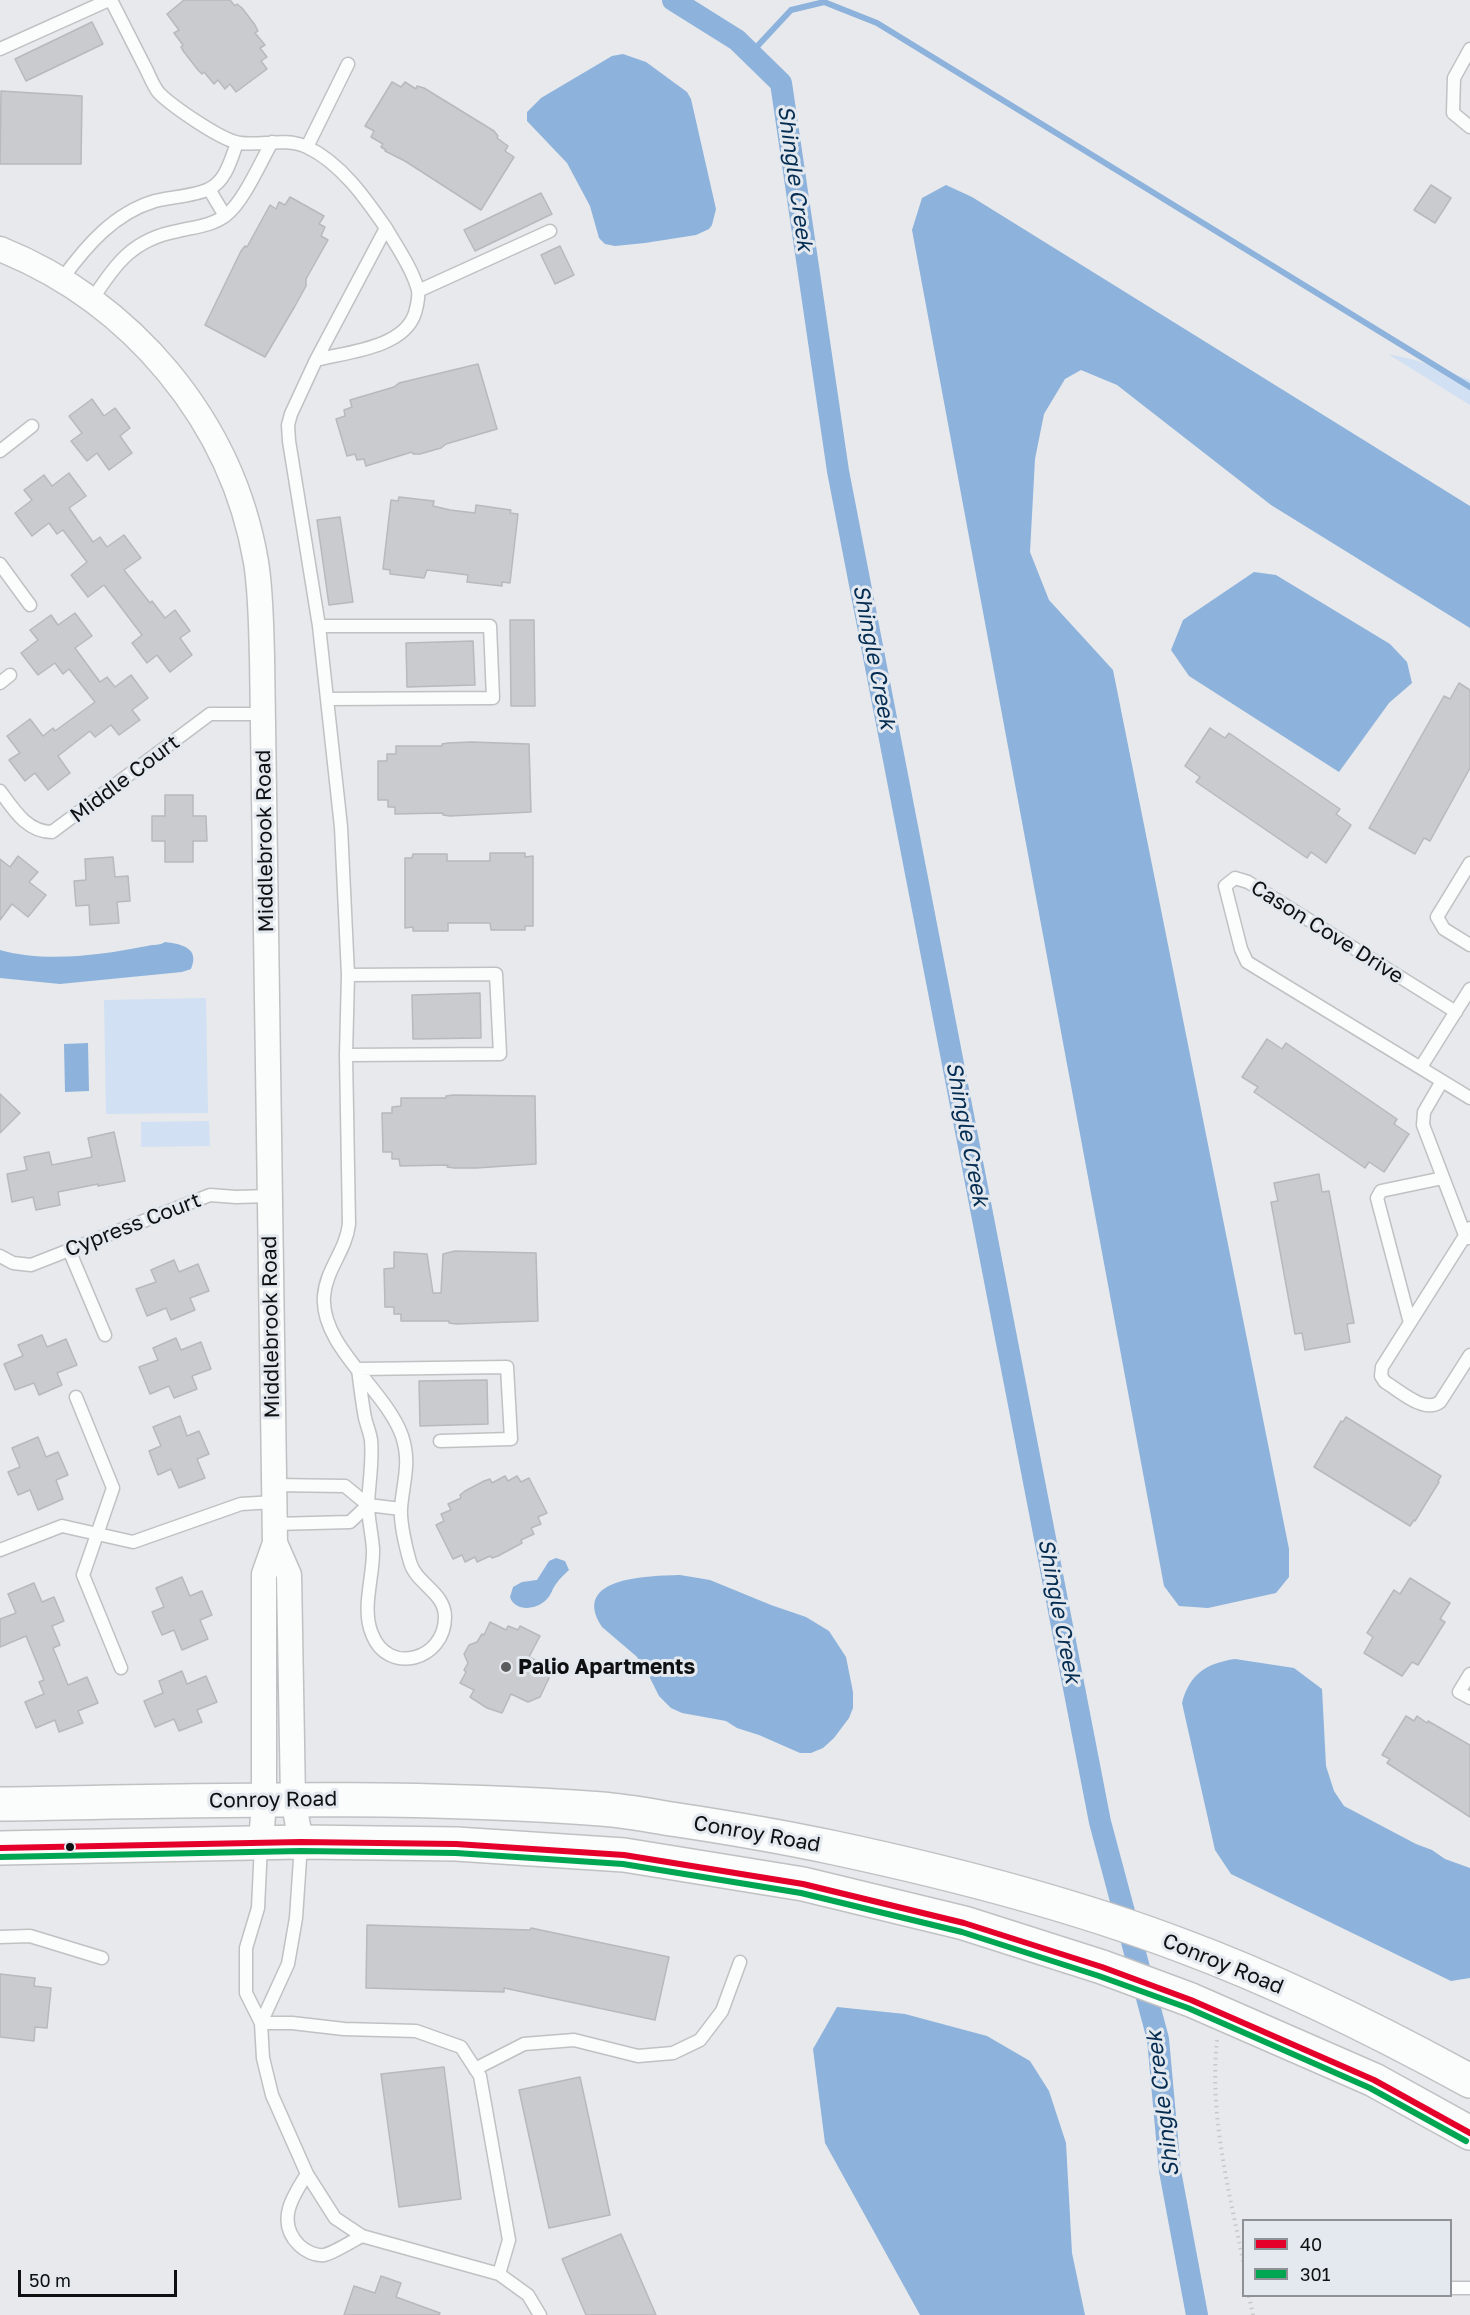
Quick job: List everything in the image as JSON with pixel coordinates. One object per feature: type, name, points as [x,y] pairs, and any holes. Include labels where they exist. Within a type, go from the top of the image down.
[{"type":"main road","name":"Conroy Road","points":[[0,1804],[439,1800],[606,1809],[774,1835],[933,1869],[1090,1914],[1181,1945],[1317,2003],[1470,2081]]},
{"type":"main road","name":"Conroy Road","points":[[0,1848],[301,1842],[456,1844],[635,1857],[803,1884],[964,1923],[1102,1967],[1191,2000],[1374,2080],[1470,2133]]},
{"type":"street","name":"Middlebrook Road","points":[[0,249],[62,279],[121,323],[155,355],[188,398],[227,465],[244,513],[259,585],[263,714],[274,1514],[289,1575],[278,1800],[261,1843]]},
{"type":"street","name":"Middlebrook Road","points":[[278,1800],[301,1842]]},
{"type":"lane","points":[[0,49],[110,0],[158,91],[195,120],[237,143],[272,142],[308,147],[346,178],[369,203],[404,258],[418,291],[417,307],[412,324],[389,342],[316,360]]},
{"type":"lane","points":[[1470,49],[1454,78],[1453,113],[1470,127]]},
{"type":"lane","points":[[308,147],[348,64]]},
{"type":"lane","points":[[92,300],[113,268],[130,251],[145,241],[162,234],[194,228],[225,216],[235,207],[272,142]]},
{"type":"lane","points":[[62,279],[82,251],[104,230],[128,214],[153,202],[209,189],[221,180],[237,143]]},
{"type":"lane","points":[[209,189],[225,216]]},
{"type":"lane","points":[[358,1369],[365,1417],[371,1438],[372,1465],[368,1505],[373,1551],[369,1626],[376,1643],[382,1649],[394,1656],[409,1659],[427,1653],[440,1640],[444,1630],[445,1614],[442,1603],[413,1571],[401,1509],[406,1482],[407,1456],[402,1435],[387,1408],[358,1369],[339,1347],[324,1298],[328,1277],[343,1249],[348,1232],[346,1055],[348,975],[341,827],[319,626],[288,441],[291,414],[316,360],[386,228]]},
{"type":"lane","points":[[418,291],[550,231]]},
{"type":"lane","points":[[0,451],[32,426]]},
{"type":"lane","points":[[0,564],[30,605]]},
{"type":"lane","points":[[319,626],[490,626],[493,698],[327,699]]},
{"type":"lane","name":"Middle Court","points":[[0,791],[19,817],[30,826],[43,832],[52,832],[210,714],[263,714]]},
{"type":"lane","points":[[1470,863],[1437,917],[1444,929],[1470,945]]},
{"type":"lane","name":"Cason Cove Drive","points":[[1455,1012],[1248,882],[1234,878],[1227,884],[1225,889],[1244,959],[1470,1098]]},
{"type":"lane","points":[[346,1055],[500,1054],[496,974],[348,975]]},
{"type":"lane","points":[[1421,1068],[1470,989]]},
{"type":"lane","points":[[1442,1081],[1424,1112],[1424,1130],[1468,1234],[1382,1368],[1381,1376],[1385,1382],[1424,1406],[1434,1406],[1440,1402],[1470,1355]]},
{"type":"lane","points":[[1410,1323],[1377,1198],[1381,1191],[1443,1178]]},
{"type":"lane","name":"Cypress Court","points":[[0,1256],[13,1263],[31,1265],[210,1195],[270,1196]]},
{"type":"lane","points":[[69,1250],[105,1335]]},
{"type":"lane","points":[[358,1369],[507,1367],[511,1439],[440,1441]]},
{"type":"lane","points":[[76,1397],[113,1488],[83,1575],[121,1668]]},
{"type":"lane","points":[[274,1514],[345,1486],[368,1505],[401,1509]]},
{"type":"lane","points":[[0,1550],[62,1526],[133,1542],[241,1504],[274,1514],[350,1522],[368,1505]]},
{"type":"lane","points":[[1470,1674],[1459,1692],[1470,1698]]},
{"type":"lane","points":[[261,2023],[288,1964],[296,1918],[301,1842]]},
{"type":"lane","points":[[261,1843],[258,1908],[246,1948],[246,1993],[261,2023],[263,2058],[272,2095],[307,2174],[335,2218],[362,2236],[499,2274],[528,2295],[540,2315]]},
{"type":"lane","points":[[0,1937],[30,1936],[102,1958]]},
{"type":"lane","points":[[475,2069],[524,2044],[574,2040],[638,2056],[673,2054],[700,2040],[722,2011],[740,1962]]},
{"type":"lane","points":[[261,2023],[416,2031],[460,2046],[480,2076],[509,2240],[499,2274]]},
{"type":"lane","points":[[307,2174],[286,2215],[290,2236],[305,2252],[324,2255],[362,2236]]},
{"type":"lane","points":[[1452,2288],[1470,2288]]},
{"type":"path","points":[[1218,2030],[1215,2062],[1217,2110],[1223,2157],[1242,2255]]},
{"type":"path","points":[[1249,2297],[1253,2315]]},
{"type":"shaded area","points":[[1388,354],[1415,360],[1470,380],[1470,405]]},
{"type":"shaded area","points":[[206,998],[208,1113],[106,1114],[104,1000]]},
{"type":"shaded area","points":[[209,1121],[210,1146],[141,1147],[141,1122]]},
{"type":"water","points":[[623,54],[646,62],[687,92],[691,99],[716,209],[709,229],[696,235],[615,246],[605,244],[599,238],[590,206],[567,163],[527,121],[527,112],[541,98],[612,56]]},
{"type":"water","points":[[946,185],[972,197],[1470,506],[1470,628],[1271,505],[1117,385],[1081,370],[1065,379],[1044,414],[1035,459],[1030,552],[1049,600],[1113,670],[1289,1549],[1289,1577],[1276,1593],[1208,1608],[1179,1606],[1164,1586],[912,230],[922,198]]},
{"type":"water","points":[[1254,572],[1276,575],[1390,644],[1407,662],[1412,683],[1389,703],[1339,772],[1189,676],[1171,650],[1183,620]]},
{"type":"water","points":[[165,942],[188,948],[193,956],[191,969],[182,972],[60,984],[0,978],[0,950],[55,957],[111,952]]},
{"type":"water","points":[[88,1043],[89,1091],[65,1092],[64,1044]]},
{"type":"water","points":[[556,1558],[565,1561],[569,1570],[548,1598],[537,1606],[526,1608],[516,1605],[510,1597],[513,1587],[522,1582],[537,1580],[549,1561]]},
{"type":"water","points":[[680,1575],[710,1580],[806,1617],[829,1631],[846,1657],[853,1692],[853,1708],[849,1718],[834,1738],[823,1748],[811,1753],[800,1753],[737,1728],[726,1721],[682,1713],[671,1708],[659,1696],[644,1666],[636,1656],[602,1627],[595,1610],[596,1598],[605,1588],[634,1578]]},
{"type":"water","points":[[1235,1659],[1294,1668],[1322,1689],[1326,1766],[1334,1791],[1344,1806],[1432,1850],[1445,1859],[1470,1868],[1470,1978],[1451,1981],[1231,1874],[1215,1850],[1182,1703],[1189,1685],[1200,1672],[1215,1664]]},
{"type":"water","points":[[837,2007],[905,2014],[987,2036],[1030,2061],[1049,2091],[1066,2143],[1072,2253],[1085,2315],[920,2315],[825,2143],[813,2049]]},
{"type":"building","points":[[184,0],[230,0],[235,6],[237,4],[242,8],[255,25],[258,31],[255,33],[265,45],[260,48],[267,57],[261,61],[267,69],[236,92],[230,84],[225,89],[218,80],[214,84],[204,72],[202,74],[198,70],[184,52],[181,47],[183,45],[174,33],[179,30],[167,14]]},
{"type":"building","points":[[92,22],[103,44],[26,81],[15,59]]},
{"type":"building","points":[[392,82],[401,87],[405,82],[416,89],[417,86],[424,88],[494,131],[497,138],[508,146],[505,151],[514,157],[481,210],[405,161],[385,151],[381,147],[383,144],[371,137],[374,131],[365,126]]},
{"type":"building","points":[[1,91],[82,96],[81,164],[0,164]]},
{"type":"building","points":[[1431,185],[1451,198],[1435,223],[1414,210]]},
{"type":"building","points":[[541,193],[552,214],[475,251],[464,230]]},
{"type":"building","points":[[290,197],[324,216],[319,224],[325,227],[321,236],[328,240],[306,279],[306,286],[265,357],[205,325],[241,251],[245,246],[247,247],[270,205],[276,209],[279,202],[285,205]]},
{"type":"building","points":[[560,246],[574,275],[555,284],[541,255]]},
{"type":"building","points":[[478,364],[497,429],[420,454],[412,452],[366,466],[364,459],[357,460],[355,454],[347,456],[336,419],[345,416],[344,410],[352,407],[350,400],[394,387],[399,383]]},
{"type":"building","points":[[92,399],[104,416],[115,408],[130,428],[120,436],[132,453],[109,470],[97,453],[87,461],[71,441],[82,433],[69,416]]},
{"type":"building","points":[[69,473],[86,496],[69,508],[93,542],[100,537],[107,547],[124,535],[141,558],[124,570],[165,618],[175,610],[190,631],[180,638],[192,655],[170,672],[157,655],[147,663],[132,643],[142,635],[104,585],[88,597],[71,575],[87,562],[63,530],[57,534],[49,523],[32,536],[15,513],[32,500],[24,490],[44,475],[52,486]]},
{"type":"building","points":[[399,497],[434,501],[433,506],[450,510],[475,513],[476,505],[511,510],[510,513],[518,514],[510,583],[502,582],[502,586],[467,582],[468,575],[427,570],[424,578],[390,574],[390,570],[383,569],[391,500],[398,501]]},
{"type":"building","points":[[340,517],[353,602],[329,605],[317,520]]},
{"type":"building","points":[[75,613],[92,636],[75,648],[100,682],[107,677],[115,687],[131,675],[148,698],[132,710],[140,720],[119,735],[111,725],[95,737],[90,731],[58,756],[70,773],[48,790],[35,773],[25,781],[9,760],[20,753],[7,736],[30,719],[43,736],[53,728],[55,731],[95,702],[69,669],[63,674],[55,663],[38,675],[21,653],[38,640],[30,630],[51,615],[58,625]]},
{"type":"building","points":[[510,620],[534,620],[535,706],[511,706]]},
{"type":"building","points":[[473,641],[475,685],[407,687],[406,643]]},
{"type":"building","points":[[1459,683],[1470,690],[1470,768],[1430,841],[1424,838],[1415,854],[1369,828],[1444,696],[1450,699]]},
{"type":"building","points":[[1210,728],[1225,738],[1229,733],[1340,809],[1336,814],[1351,825],[1326,863],[1311,852],[1307,858],[1196,782],[1200,777],[1185,766]]},
{"type":"building","points":[[448,743],[529,744],[531,812],[450,816],[443,815],[443,813],[395,814],[395,807],[388,807],[388,800],[378,800],[378,761],[387,761],[387,754],[396,754],[396,746],[442,746]]},
{"type":"building","points":[[165,795],[193,795],[193,816],[206,816],[207,841],[193,841],[193,862],[165,862],[165,841],[152,841],[152,816],[165,816]]},
{"type":"building","points":[[490,853],[525,853],[525,857],[533,856],[533,926],[525,926],[525,930],[491,930],[490,923],[448,923],[448,931],[413,931],[413,927],[405,928],[405,858],[412,858],[413,854],[447,854],[447,861],[490,861]]},
{"type":"building","points":[[18,856],[38,872],[29,882],[46,895],[28,917],[12,904],[0,920],[0,859],[10,867]]},
{"type":"building","points":[[113,857],[115,877],[128,876],[130,901],[117,902],[119,923],[90,925],[89,905],[76,906],[74,881],[86,880],[85,859]]},
{"type":"building","points":[[480,993],[481,1038],[413,1039],[412,995]]},
{"type":"building","points":[[1267,1039],[1282,1049],[1286,1043],[1397,1119],[1394,1124],[1409,1134],[1384,1172],[1369,1162],[1365,1168],[1254,1092],[1258,1087],[1242,1077]]},
{"type":"building","points":[[0,1094],[20,1113],[0,1133]]},
{"type":"building","points":[[446,1096],[535,1096],[536,1164],[476,1168],[454,1168],[447,1167],[448,1165],[400,1166],[399,1159],[392,1159],[392,1152],[383,1152],[382,1113],[392,1113],[392,1107],[401,1106],[401,1098],[446,1098]]},
{"type":"building","points":[[114,1132],[125,1181],[58,1192],[60,1205],[36,1210],[33,1197],[12,1202],[7,1174],[27,1170],[24,1157],[49,1152],[52,1165],[92,1157],[88,1138]]},
{"type":"building","points":[[1319,1174],[1322,1192],[1329,1191],[1354,1323],[1347,1324],[1350,1342],[1305,1350],[1302,1333],[1295,1334],[1271,1202],[1278,1201],[1274,1183]]},
{"type":"building","points":[[455,1251],[536,1253],[538,1321],[456,1324],[449,1323],[449,1321],[401,1321],[401,1314],[394,1314],[394,1307],[385,1307],[384,1269],[394,1268],[394,1252],[427,1254],[433,1293],[441,1293],[443,1254]]},
{"type":"building","points":[[174,1260],[179,1272],[198,1264],[209,1291],[190,1298],[195,1310],[171,1320],[166,1308],[147,1316],[136,1289],[156,1282],[151,1270]]},
{"type":"building","points":[[42,1335],[47,1347],[66,1339],[77,1365],[57,1373],[62,1385],[39,1395],[34,1383],[15,1390],[4,1364],[23,1356],[18,1345]]},
{"type":"building","points":[[176,1338],[181,1350],[201,1342],[211,1369],[192,1376],[197,1389],[174,1398],[169,1386],[150,1394],[139,1367],[158,1360],[153,1348]]},
{"type":"building","points":[[487,1380],[488,1424],[420,1426],[419,1381]]},
{"type":"building","points":[[180,1416],[187,1436],[199,1431],[209,1454],[197,1459],[205,1478],[179,1488],[171,1469],[158,1475],[149,1451],[161,1446],[153,1427]]},
{"type":"building","points":[[1346,1417],[1441,1476],[1410,1526],[1314,1467],[1341,1421],[1343,1422]]},
{"type":"building","points":[[38,1437],[46,1457],[58,1452],[68,1475],[56,1480],[63,1499],[38,1510],[30,1490],[18,1495],[8,1472],[20,1467],[12,1448]]},
{"type":"building","points":[[505,1476],[508,1481],[517,1476],[521,1482],[529,1478],[547,1513],[538,1517],[541,1524],[531,1528],[534,1534],[521,1540],[522,1543],[498,1556],[492,1558],[490,1556],[477,1562],[475,1557],[465,1562],[462,1555],[453,1559],[436,1525],[444,1521],[441,1514],[451,1510],[448,1504],[461,1498],[460,1495],[465,1491],[484,1481],[490,1479],[492,1483]]},
{"type":"building","points":[[182,1577],[190,1596],[202,1591],[212,1615],[200,1620],[208,1639],[182,1650],[174,1630],[162,1635],[152,1612],[164,1607],[156,1588]]},
{"type":"building","points":[[1410,1578],[1450,1603],[1440,1619],[1445,1622],[1418,1665],[1412,1662],[1402,1676],[1364,1653],[1373,1637],[1367,1633],[1394,1590],[1400,1594]]},
{"type":"building","points":[[34,1583],[42,1602],[54,1597],[64,1621],[52,1626],[60,1645],[53,1648],[68,1685],[87,1677],[98,1703],[78,1711],[83,1723],[59,1732],[55,1720],[36,1728],[25,1702],[44,1694],[39,1682],[44,1680],[26,1636],[0,1647],[0,1619],[16,1613],[8,1594]]},
{"type":"building","name":"Palio Apartments","points":[[490,1622],[506,1630],[508,1626],[518,1630],[520,1626],[540,1636],[529,1657],[545,1665],[549,1678],[540,1697],[528,1702],[511,1694],[502,1713],[487,1708],[470,1697],[474,1690],[460,1683],[468,1663],[464,1654],[469,1645],[477,1642],[482,1634],[484,1635]]},
{"type":"building","points":[[182,1671],[187,1684],[206,1676],[217,1702],[197,1710],[202,1722],[179,1731],[174,1719],[155,1727],[144,1701],[163,1693],[159,1681]]},
{"type":"building","points":[[1406,1716],[1414,1721],[1417,1716],[1470,1745],[1470,1817],[1387,1763],[1390,1759],[1382,1755]]},
{"type":"building","points":[[367,1925],[530,1930],[531,1928],[669,1957],[655,2020],[504,1988],[504,1992],[366,1988]]},
{"type":"building","points":[[0,1974],[35,1978],[34,1986],[51,1988],[47,2028],[35,2027],[34,2041],[0,2037]]},
{"type":"building","points":[[444,2067],[461,2199],[399,2207],[381,2074]]},
{"type":"building","points":[[580,2077],[610,2215],[549,2228],[519,2090]]},
{"type":"building","points":[[621,2234],[656,2315],[586,2315],[562,2259]]},
{"type":"building","points":[[381,2276],[401,2283],[396,2297],[440,2313],[439,2315],[344,2315],[354,2286],[375,2293]]},
{"type":"waterway","name":"Shingle Creek","points":[[673,0],[737,40],[781,83],[838,471],[1100,1822],[1158,2039],[1170,2171],[1197,2315]]},
{"type":"waterway","points":[[751,53],[791,10],[824,2],[877,23],[1470,387]]},
{"type":"transit line","name":"40","points":[[0,1848],[301,1842],[456,1844],[624,1855],[803,1884],[964,1923],[1102,1967],[1191,2000],[1374,2080],[1470,2133]]},
{"type":"transit line","name":"301","points":[[0,1857],[301,1851],[456,1853],[623,1864],[801,1893],[962,1932],[1099,1976],[1188,2008],[1370,2088],[1466,2141]]},
{"type":"place","name":"Palio Apartments","points":[[506,1667]]}]
